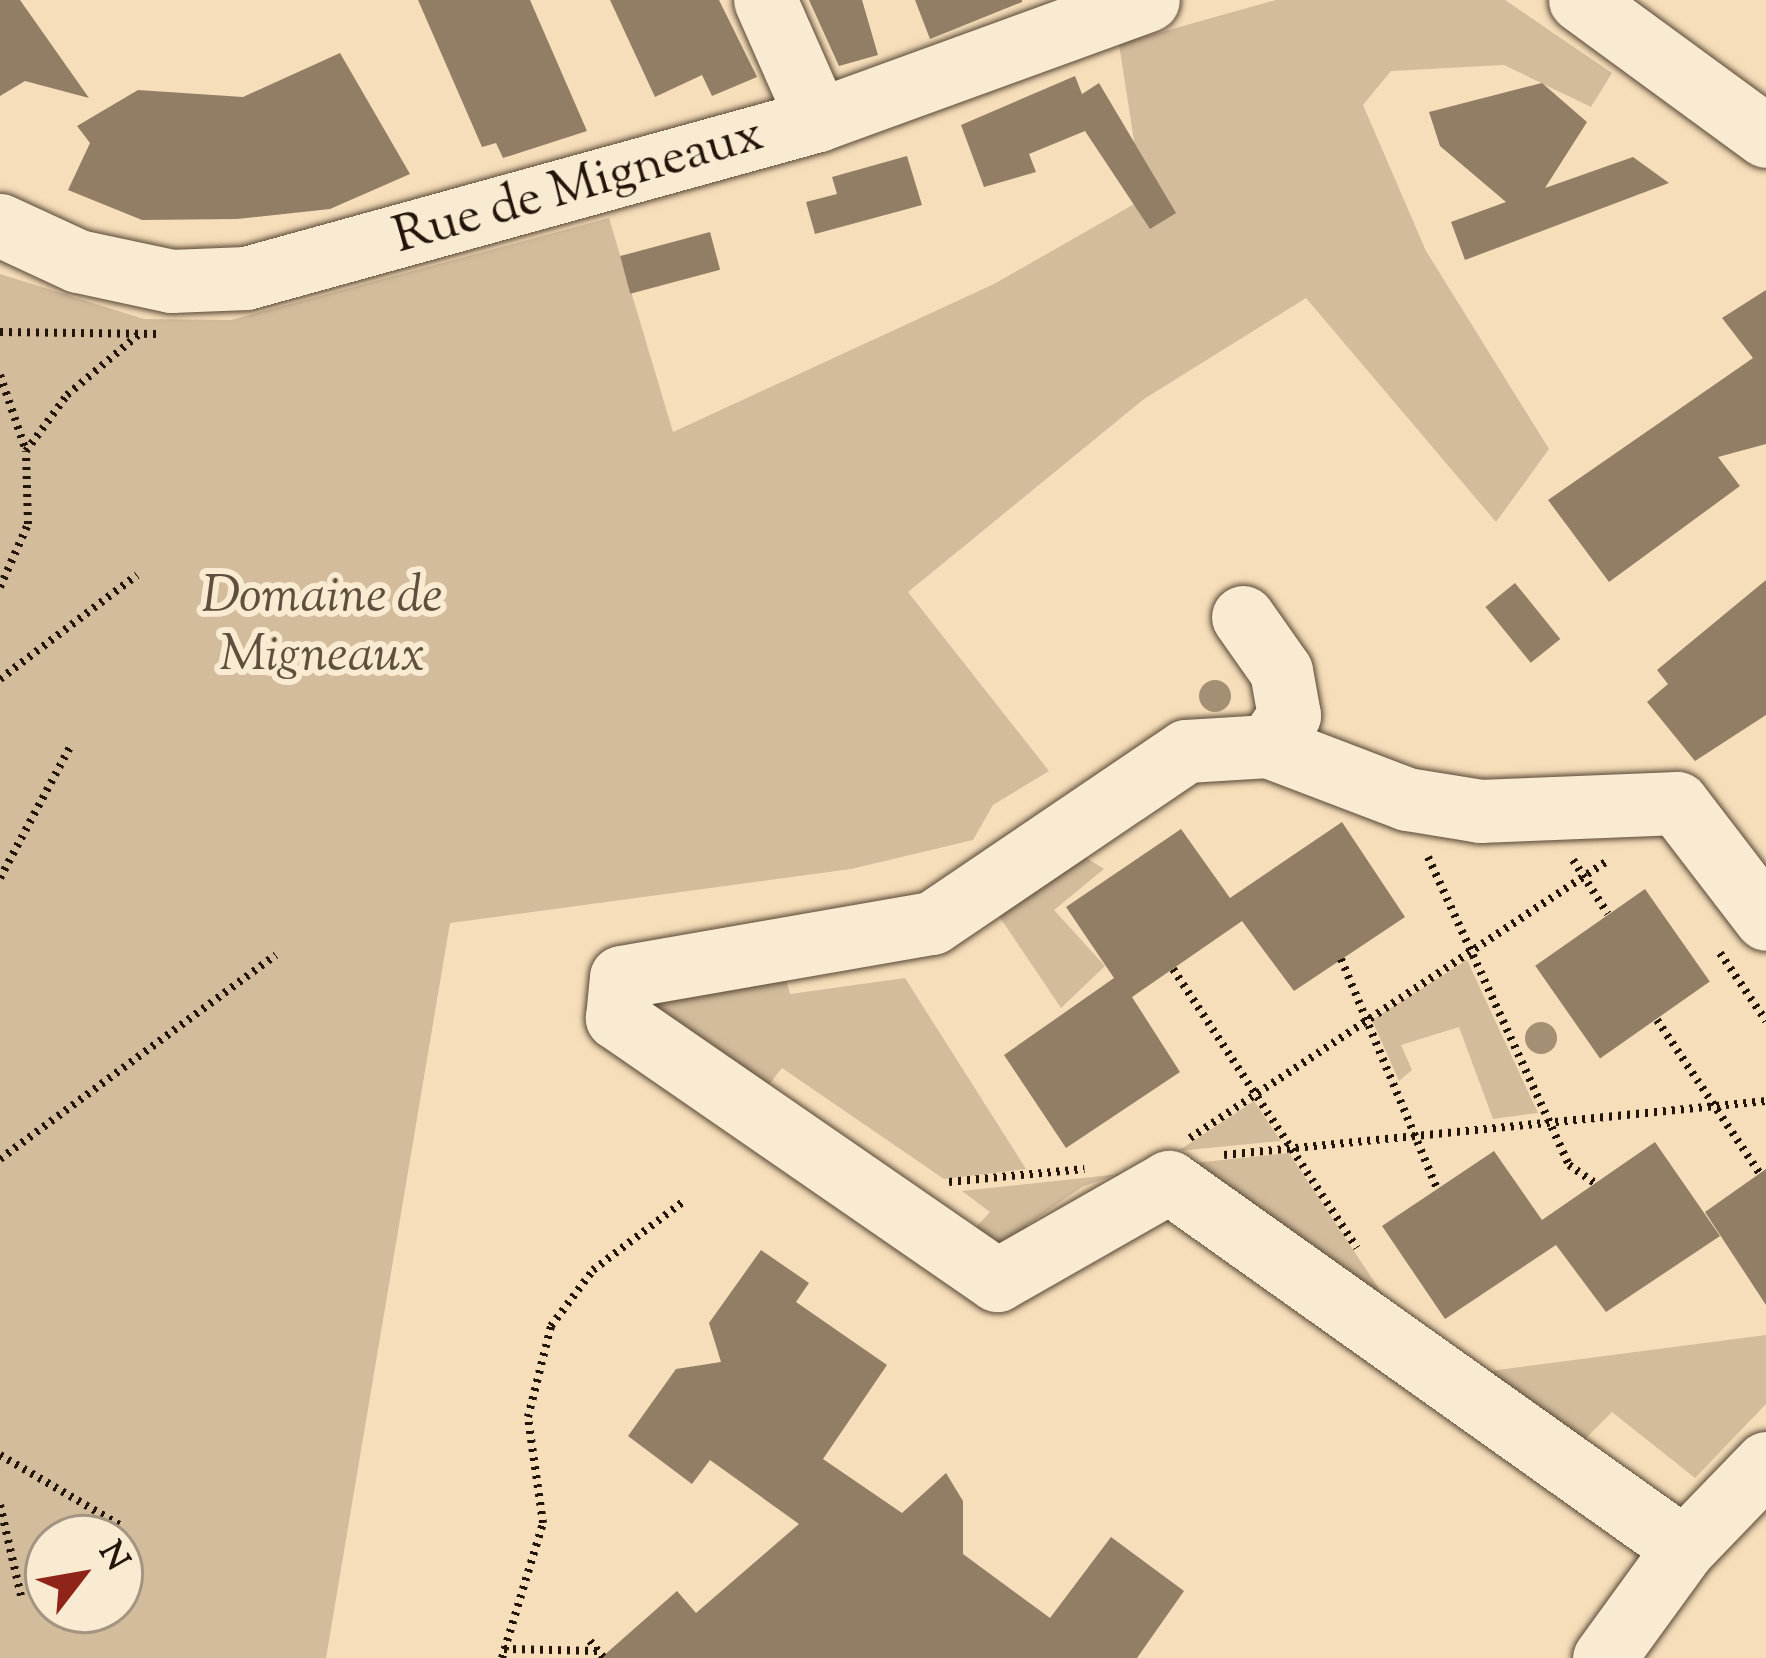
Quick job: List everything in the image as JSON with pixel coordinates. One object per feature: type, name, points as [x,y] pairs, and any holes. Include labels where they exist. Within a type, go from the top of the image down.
[{"type":"street","points":[[765,0],[818,120]]},
{"type":"street","name":"Rue de Migneaux","points":[[0,225],[101,266],[171,280],[246,278],[818,120],[1148,0]]},
{"type":"street","points":[[1580,0],[1764,130]]},
{"type":"street","points":[[1243,617],[1281,671],[1289,715],[1268,746]]},
{"type":"street","points":[[1684,1549],[1168,1182],[998,1280],[616,1018],[621,976],[932,923],[1186,751],[1268,746],[1400,796],[1480,811],[1598,800],[1683,811],[1766,919]]},
{"type":"street","points":[[1604,1658],[1684,1549],[1766,1463]]},
{"type":"path","points":[[0,332],[178,333]]},
{"type":"path","points":[[26,451],[68,395],[138,335]]},
{"type":"path","points":[[0,375],[26,451],[28,524],[0,587]]},
{"type":"path","points":[[0,679],[137,575]]},
{"type":"path","points":[[0,878],[71,745]]},
{"type":"path","points":[[1400,796],[1569,1165],[1595,1183]]},
{"type":"path","points":[[1170,1150],[1683,811]]},
{"type":"path","points":[[0,1159],[276,955]]},
{"type":"path","points":[[1341,959],[1437,1189]]},
{"type":"path","points":[[1173,969],[1364,1260]]},
{"type":"path","points":[[1657,1020],[1760,1174]]},
{"type":"path","points":[[1199,1157],[1766,1101]]},
{"type":"path","points":[[948,1182],[1108,1166]]},
{"type":"path","points":[[601,1654],[503,1654],[543,1523],[528,1417],[551,1326],[592,1270],[684,1201]]},
{"type":"path","points":[[0,1455],[101,1514]]},
{"type":"path","points":[[0,1505],[21,1596]]},
{"type":"path","points":[[590,1641],[601,1654]]},
{"type":"green space","name":"Domaine de Migneaux","points":[[1276,0],[1505,0],[1612,73],[1591,107],[1504,65],[1391,71],[1363,105],[1426,251],[1549,449],[1496,522],[1306,298],[1144,399],[908,592],[1049,771],[993,805],[973,840],[851,869],[450,923],[326,1658],[0,1658],[0,274],[144,319],[231,320],[609,218],[673,432],[994,284],[1143,199],[1119,44]]},
{"type":"green space","points":[[1072,849],[1104,869],[1054,910],[1105,966],[1061,1008],[993,907]]},
{"type":"green space","points":[[1467,960],[1538,1113],[1493,1119],[1459,1027],[1401,1045],[1412,1070],[1399,1081],[1372,1020]]},
{"type":"green space","points":[[782,963],[790,994],[905,978],[1026,1169],[944,1179],[782,1068],[760,1096],[648,1014],[645,991]]},
{"type":"green space","points":[[1254,1101],[1281,1141],[1178,1151]]},
{"type":"green space","points":[[1289,1153],[1401,1322],[1184,1164]]},
{"type":"green space","points":[[1148,1171],[1123,1187],[1115,1175],[1082,1187],[1027,1225],[1039,1242],[1019,1251],[965,1239],[990,1212],[962,1191]]},
{"type":"green space","points":[[1766,1335],[1766,1404],[1695,1478],[1612,1412],[1577,1447],[1475,1373]]},
{"type":"building","points":[[0,0],[20,0],[89,98],[25,81],[0,96]]},
{"type":"building","points":[[418,0],[530,0],[587,131],[503,158],[496,143],[482,147]]},
{"type":"building","points":[[610,0],[719,0],[757,77],[712,96],[702,75],[655,97]]},
{"type":"building","points":[[809,0],[862,0],[878,55],[839,66]]},
{"type":"building","points":[[915,0],[1022,0],[1022,2],[930,39]]},
{"type":"building","points":[[340,53],[410,174],[330,209],[237,219],[142,220],[68,190],[90,143],[77,126],[138,90],[243,97]]},
{"type":"building","points":[[1075,76],[1082,94],[1099,83],[1176,213],[1150,229],[1085,131],[1029,154],[1036,172],[984,187],[961,125]]},
{"type":"building","points":[[1542,83],[1587,122],[1545,188],[1633,157],[1669,183],[1465,260],[1451,222],[1506,202],[1440,146],[1429,112]]},
{"type":"building","points":[[907,156],[922,205],[815,234],[806,202],[837,194],[832,177]]},
{"type":"building","points":[[710,232],[720,270],[630,294],[620,256]]},
{"type":"building","points":[[1766,290],[1766,444],[1718,457],[1740,486],[1609,582],[1548,500],[1753,358],[1722,318]]},
{"type":"building","points":[[1766,580],[1766,715],[1695,761],[1647,702],[1668,684],[1657,670]]},
{"type":"building","points":[[1515,583],[1560,639],[1531,663],[1485,607]]},
{"type":"building","points":[[1342,822],[1405,917],[1294,991],[1242,921],[1132,997],[1180,1072],[1066,1148],[1004,1055],[1114,978],[1066,907],[1181,829],[1230,898]]},
{"type":"building","points":[[1645,889],[1710,982],[1600,1058],[1535,966]]},
{"type":"building","points":[[1655,1142],[1720,1236],[1606,1312],[1556,1245],[1445,1319],[1382,1226],[1494,1151],[1542,1220]]},
{"type":"building","points":[[1766,1169],[1766,1305],[1705,1212]]},
{"type":"building","points":[[761,1250],[809,1283],[796,1302],[887,1365],[823,1459],[902,1513],[946,1473],[963,1501],[963,1554],[1050,1618],[1111,1537],[1184,1591],[1137,1658],[601,1658],[677,1591],[696,1613],[799,1524],[710,1460],[692,1484],[628,1436],[676,1369],[721,1362],[709,1323]]}]
